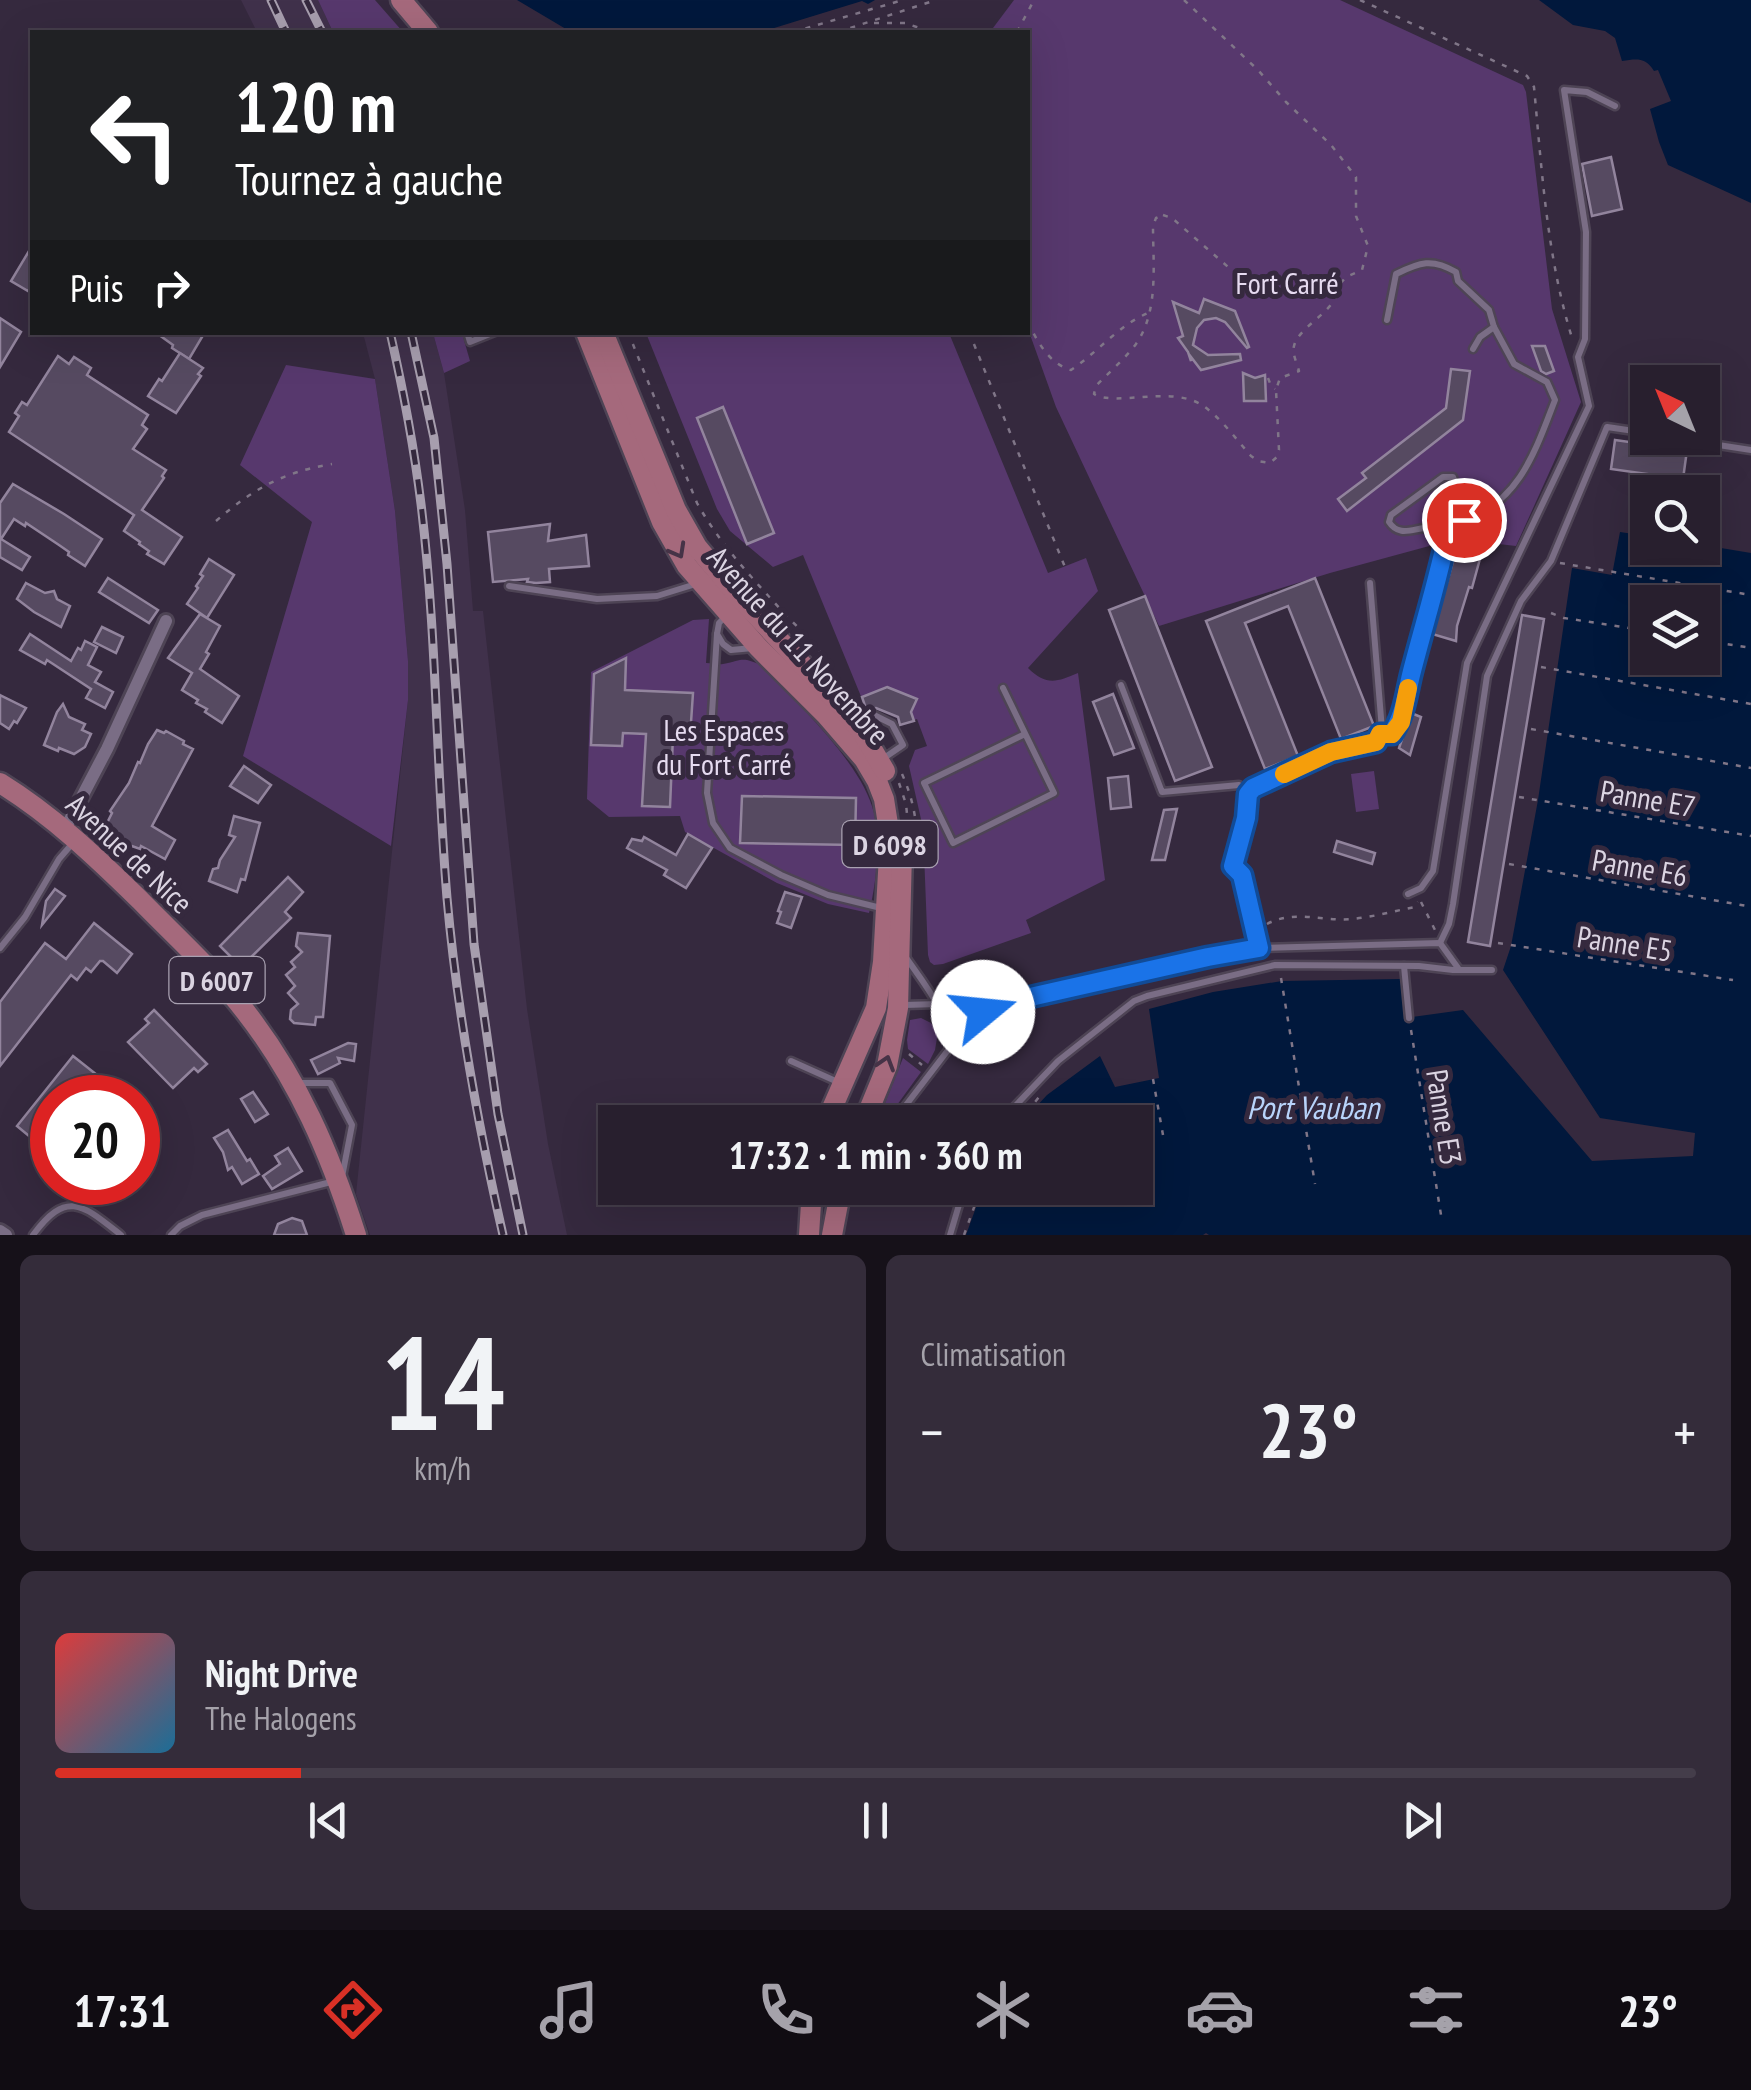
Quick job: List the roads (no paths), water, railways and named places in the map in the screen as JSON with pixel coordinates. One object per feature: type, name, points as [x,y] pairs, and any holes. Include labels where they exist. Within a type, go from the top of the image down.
[{"type":"main road","points":[[401,0],[425,30]]},
{"type":"main road","name":"Avenue du 11 Novembre","points":[[587,335],[662,522],[686,566],[864,759],[884,799],[890,837],[876,1008],[833,1105]]},
{"type":"main road","name":"Avenue du 11 Novembre","points":[[603,335],[676,510],[697,548],[856,724],[881,760],[896,798],[902,826],[898,1008],[887,1066],[871,1105]]},
{"type":"main road","points":[[728,614],[739,612],[750,619],[780,651],[797,658]]},
{"type":"main road","name":"Avenue de Nice","points":[[0,782],[70,834],[234,998],[294,1082],[313,1119],[356,1235]]},
{"type":"main road","points":[[856,1105],[850,1067],[874,1028],[898,1008]]},
{"type":"main road","points":[[809,1235],[811,1205]]},
{"type":"main road","points":[[832,1235],[838,1205]]},
{"type":"street","points":[[70,834],[166,621]]},
{"type":"lane","points":[[1408,894],[1421,888],[1434,872],[1467,663],[1589,406],[1578,357],[1585,339],[1586,232],[1564,90],[1587,92],[1615,106]]},
{"type":"lane","points":[[1380,734],[1392,734],[1401,722],[1443,561],[1450,522],[1457,485],[1453,477],[1443,477],[1391,516],[1394,528],[1403,532],[1450,522],[1488,510],[1518,484],[1536,452],[1555,400],[1547,382],[1514,364],[1489,310],[1458,281],[1456,272],[1441,264],[1417,263],[1396,274],[1387,320]]},
{"type":"lane","points":[[1473,349],[1480,337],[1494,327]]},
{"type":"lane","points":[[468,335],[470,342],[487,335]]},
{"type":"lane","points":[[1440,942],[1453,904],[1487,676],[1520,602],[1551,561],[1608,427],[1630,431]]},
{"type":"lane","points":[[1720,445],[1751,450]]},
{"type":"lane","points":[[509,586],[596,599],[657,596],[701,582]]},
{"type":"lane","points":[[1259,948],[1242,875],[1233,866],[1248,794],[1253,788],[1331,752],[1376,742],[1382,730],[1370,583]]},
{"type":"lane","points":[[728,614],[720,622],[714,660],[706,793],[713,823],[730,848],[782,876],[828,895],[887,910]]},
{"type":"lane","points":[[717,634],[731,650]]},
{"type":"lane","points":[[714,660],[731,650],[758,646]]},
{"type":"lane","points":[[1121,686],[1162,792],[1239,785],[1248,794]]},
{"type":"lane","points":[[1003,688],[1054,794],[953,843],[924,783],[1024,734]]},
{"type":"lane","points":[[856,724],[872,714],[892,724],[903,745],[881,760]]},
{"type":"lane","points":[[0,948],[25,917],[70,834]]},
{"type":"lane","points":[[907,1105],[968,1024],[983,1012],[1008,1002],[1259,948],[1440,942]]},
{"type":"lane","points":[[1440,942],[1456,969]]},
{"type":"lane","points":[[900,950],[937,1004],[949,1030],[950,1046]]},
{"type":"lane","points":[[1016,1105],[1058,1060],[1134,1001],[1147,996],[1274,965],[1492,970]]},
{"type":"lane","points":[[1404,966],[1409,1018]]},
{"type":"lane","points":[[898,1008],[906,1004],[1008,1002]]},
{"type":"lane","points":[[791,1061],[850,1067]]},
{"type":"lane","points":[[170,1235],[202,1215],[339,1184],[352,1125],[330,1083],[294,1082]]},
{"type":"lane","points":[[32,1235],[58,1208],[74,1205],[94,1214],[121,1235]]},
{"type":"lane","points":[[950,1235],[959,1205]]},
{"type":"water","points":[[517,0],[875,0],[768,30],[568,30]]},
{"type":"water","points":[[1539,0],[1751,0],[1751,203],[1668,165],[1650,109],[1671,101],[1658,70],[1640,60],[1622,61],[1615,38],[1605,31],[1573,25]]},
{"type":"water","name":"Port Vauban","points":[[1620,532],[1630,533],[1630,565],[1720,565],[1720,548],[1751,553],[1751,1235],[966,1235],[977,1205],[1153,1205],[1153,1105],[1038,1105],[1100,1056],[1115,1087],[1159,1078],[1149,1009],[1213,992],[1282,981],[1401,979],[1405,1018],[1463,1010],[1592,1161],[1693,1156],[1695,1133],[1600,1118],[1503,970],[1538,800],[1572,568],[1612,575]]},
{"type":"railway","points":[[271,0],[285,30]]},
{"type":"railway","points":[[306,0],[321,30]]},
{"type":"railway","points":[[391,335],[412,440],[426,553],[443,849],[456,983],[503,1235]]},
{"type":"railway","points":[[412,335],[434,438],[447,564],[474,944],[498,1114],[523,1235]]},
{"type":"park label","name":"Fort Carré","points":[[1287,282]]},
{"type":"park label","name":"Les Espaces du Fort Carré","points":[[724,746]]}]
